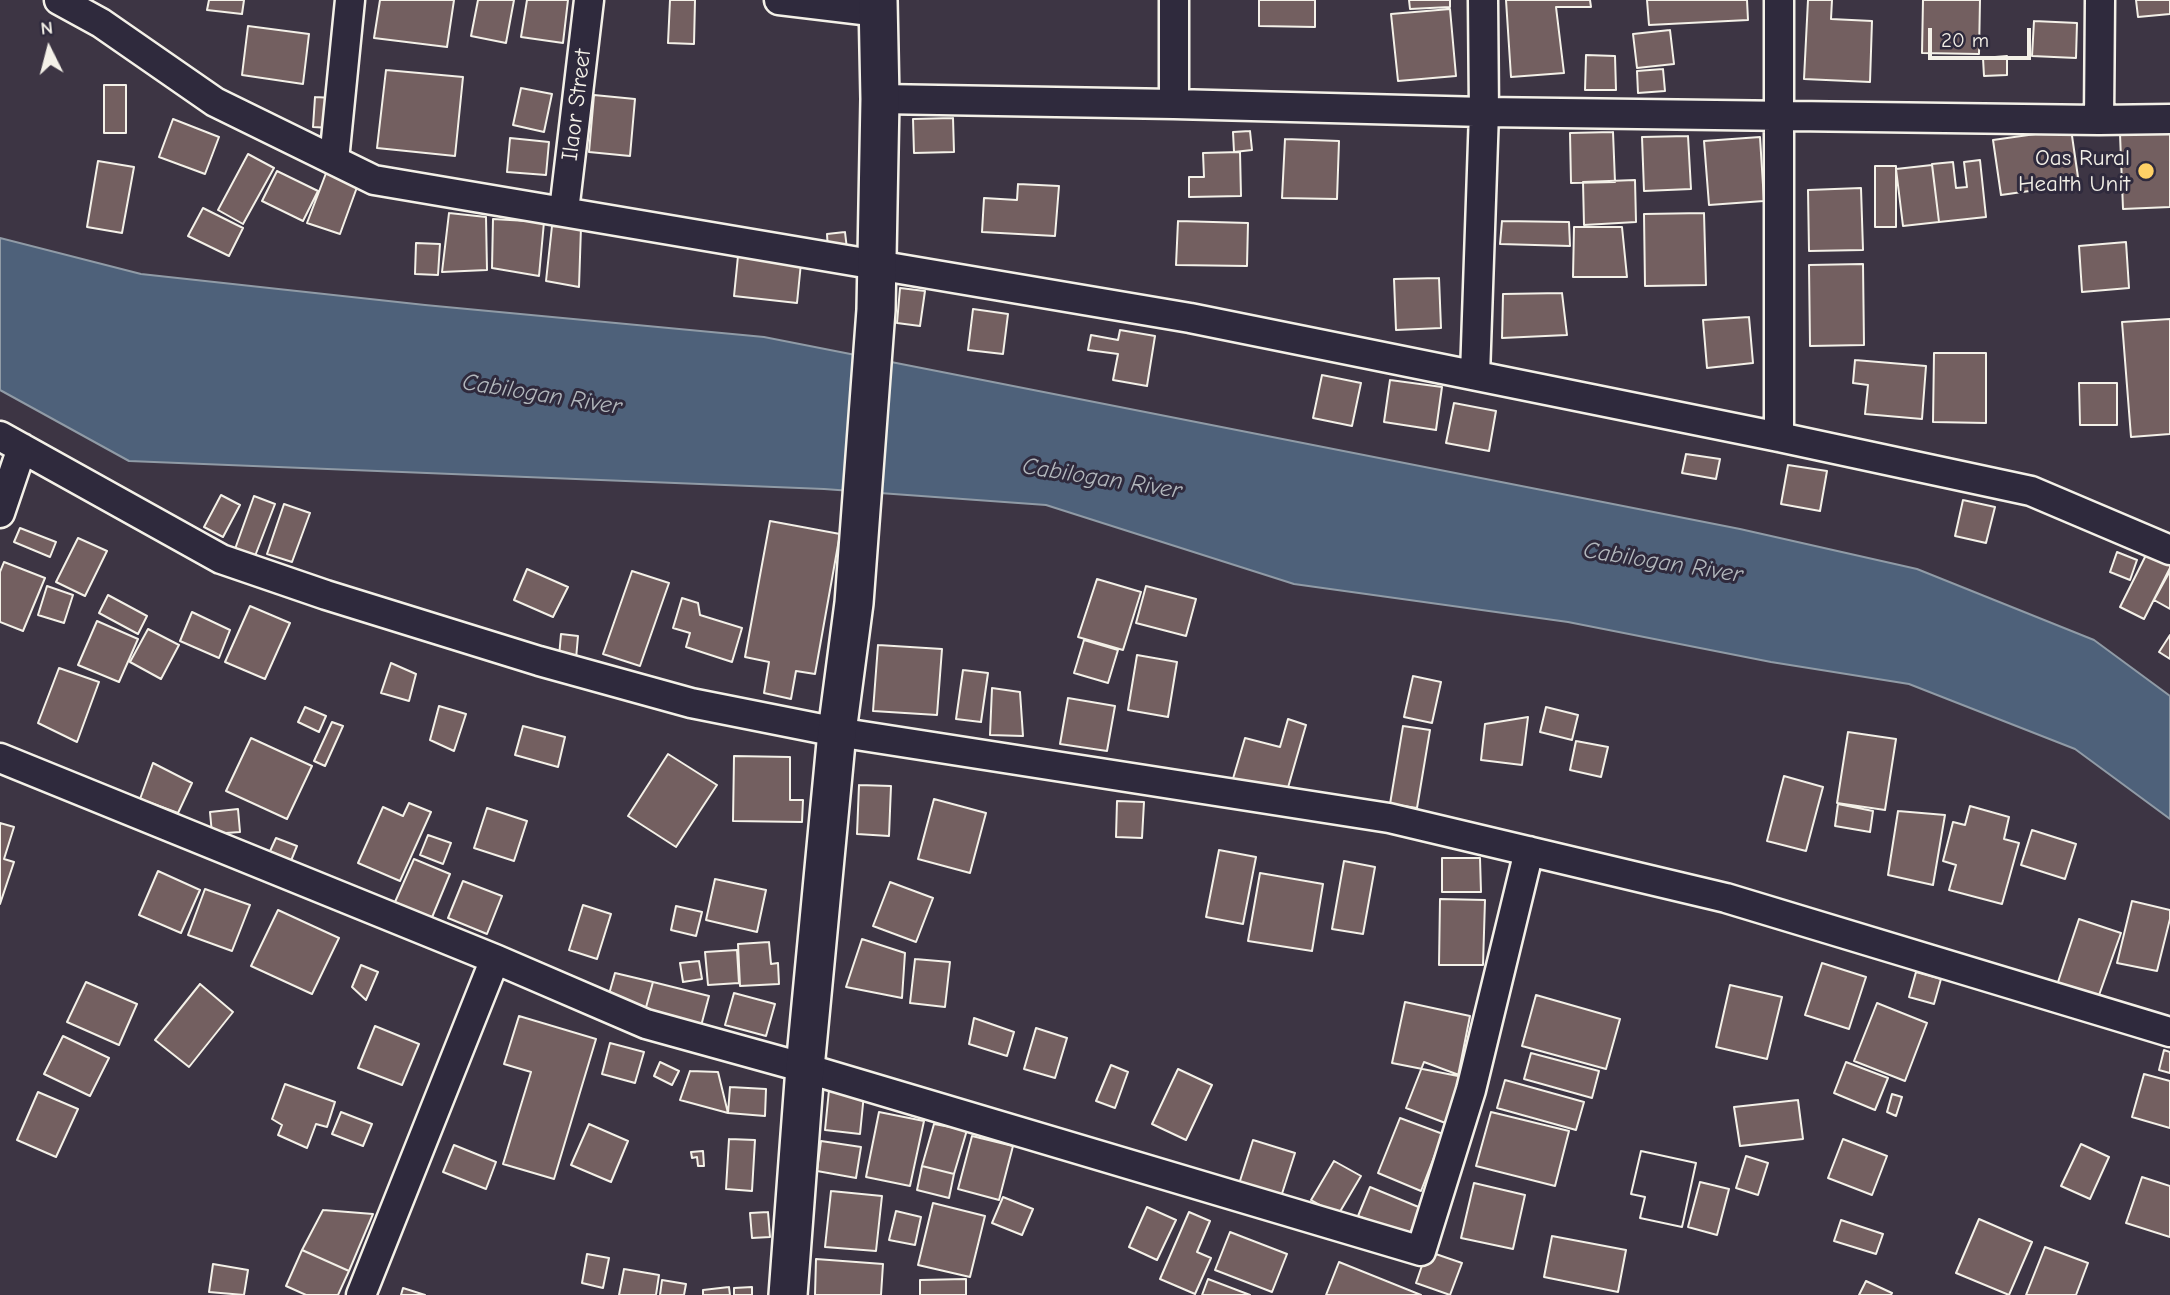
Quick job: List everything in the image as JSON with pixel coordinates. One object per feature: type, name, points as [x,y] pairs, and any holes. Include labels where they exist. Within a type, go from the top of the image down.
[{"type":"street","points":[[59,0],[101,23],[215,102],[374,180],[1191,317],[1779,437],[2031,491],[2170,550]]},
{"type":"street","points":[[334,160],[350,0]]},
{"type":"street","name":"Ilaor Street","points":[[564,211],[589,0]]},
{"type":"street","points":[[779,0],[878,6],[880,99],[876,310],[853,603],[837,732],[805,1068],[788,1295]]},
{"type":"street","points":[[1174,0],[1174,104]]},
{"type":"street","points":[[1475,375],[1484,112],[1483,0]]},
{"type":"street","points":[[1779,0],[1779,437]]},
{"type":"street","points":[[2099,120],[2100,0]]},
{"type":"street","points":[[880,99],[1484,112],[2170,119]]},
{"type":"street","points":[[0,513],[11,442],[221,559],[326,595],[539,661],[691,703],[837,732],[1389,818],[1726,898],[2170,1032]]},
{"type":"street","points":[[0,758],[495,959],[646,1024],[805,1068],[1421,1251],[1471,1090],[1529,851]]},
{"type":"street","points":[[361,1295],[495,959]]},
{"type":"water","name":"Cabilogan River","points":[[0,238],[141,274],[425,305],[764,337],[1740,529],[1917,569],[2094,640],[2170,696],[2170,819],[2075,749],[1909,684],[1771,662],[1568,622],[1294,584],[1046,505],[824,489],[129,461],[0,390]]},
{"type":"building","points":[[209,0],[244,0],[242,14],[207,10]]},
{"type":"building","points":[[380,0],[454,0],[447,47],[374,38]]},
{"type":"building","points":[[478,0],[514,0],[506,43],[471,36]]},
{"type":"building","points":[[527,0],[568,0],[563,43],[521,37]]},
{"type":"building","points":[[670,0],[695,0],[694,44],[668,43]]},
{"type":"building","points":[[1259,0],[1315,0],[1315,27],[1259,26]]},
{"type":"building","points":[[1409,0],[1450,0],[1450,7],[1410,9]]},
{"type":"building","points":[[1506,0],[1590,0],[1591,7],[1556,7],[1564,73],[1511,77]]},
{"type":"building","points":[[1647,0],[1747,0],[1748,20],[1649,25]]},
{"type":"building","points":[[1808,0],[1832,0],[1831,19],[1872,21],[1870,82],[1804,79]]},
{"type":"building","points":[[1923,0],[1980,0],[1979,54],[1922,53]]},
{"type":"building","points":[[2136,0],[2170,0],[2170,14],[2138,17]]},
{"type":"building","points":[[1450,9],[1456,76],[1398,81],[1391,14]]},
{"type":"building","points":[[2034,21],[2077,23],[2076,58],[2032,56]]},
{"type":"building","points":[[248,26],[309,34],[303,84],[242,75]]},
{"type":"building","points":[[1670,30],[1674,64],[1637,68],[1633,34]]},
{"type":"building","points":[[1586,55],[1615,56],[1616,90],[1585,90]]},
{"type":"building","points":[[2007,56],[2007,75],[1984,76],[1983,58]]},
{"type":"building","points":[[1663,69],[1665,91],[1638,93],[1637,71]]},
{"type":"building","points":[[386,70],[463,77],[455,156],[377,148]]},
{"type":"building","points":[[104,85],[126,85],[126,133],[104,133]]},
{"type":"building","points":[[521,88],[552,94],[544,132],[513,125]]},
{"type":"building","points":[[594,95],[635,99],[630,156],[589,152]]},
{"type":"building","points":[[315,97],[333,98],[331,128],[313,127]]},
{"type":"building","points":[[953,118],[954,152],[914,153],[913,119]]},
{"type":"building","points":[[173,119],[219,137],[205,174],[159,157]]},
{"type":"building","points":[[2071,129],[2079,184],[2001,195],[1993,140]]},
{"type":"building","points":[[1250,131],[1252,150],[1234,152],[1233,132]]},
{"type":"building","points":[[1613,132],[1615,182],[1571,183],[1570,133]]},
{"type":"building","name":"Oas Rural Health Unit","points":[[2170,132],[2170,207],[2123,209],[2120,134]]},
{"type":"building","points":[[1688,136],[1691,189],[1644,191],[1642,137]]},
{"type":"building","points":[[1760,137],[1764,201],[1709,205],[1704,141]]},
{"type":"building","points":[[510,138],[549,142],[546,175],[507,172]]},
{"type":"building","points":[[1285,139],[1339,141],[1337,199],[1282,198]]},
{"type":"building","points":[[1240,152],[1241,196],[1189,197],[1189,177],[1204,177],[1203,153]]},
{"type":"building","points":[[248,154],[274,168],[243,224],[218,210]]},
{"type":"building","points":[[1980,160],[1986,217],[1939,222],[1932,164],[1953,162],[1956,188],[1967,187],[1964,162]]},
{"type":"building","points":[[98,161],[134,167],[122,233],[87,227]]},
{"type":"building","points":[[1932,165],[1939,222],[1903,226],[1896,169]]},
{"type":"building","points":[[1875,166],[1896,166],[1896,227],[1875,227]]},
{"type":"building","points":[[328,168],[360,179],[340,234],[307,223]]},
{"type":"building","points":[[277,171],[318,191],[303,221],[262,201]]},
{"type":"building","points":[[1635,180],[1636,222],[1584,225],[1583,182]]},
{"type":"building","points":[[1018,184],[1059,186],[1055,236],[982,232],[984,198],[1017,200]]},
{"type":"building","points":[[1861,188],[1863,250],[1809,251],[1808,190]]},
{"type":"building","points":[[203,208],[243,228],[229,256],[188,236]]},
{"type":"building","points":[[449,213],[486,217],[487,270],[442,272]]},
{"type":"building","points":[[1704,213],[1706,285],[1645,286],[1644,214]]},
{"type":"building","points":[[493,219],[544,222],[539,276],[492,268]]},
{"type":"building","points":[[1178,221],[1248,223],[1247,266],[1176,265]]},
{"type":"building","points":[[1502,221],[1569,222],[1570,246],[1500,244]]},
{"type":"building","points":[[552,226],[581,227],[579,287],[546,281]]},
{"type":"building","points":[[1574,227],[1622,227],[1627,277],[1573,277]]},
{"type":"building","points":[[845,232],[847,249],[828,251],[827,234]]},
{"type":"building","points":[[2126,242],[2129,288],[2082,292],[2079,246]]},
{"type":"building","points":[[416,243],[440,244],[438,275],[415,274]]},
{"type":"building","points":[[738,256],[801,263],[797,303],[734,296]]},
{"type":"building","points":[[1863,264],[1864,345],[1810,346],[1809,265]]},
{"type":"building","points":[[1439,278],[1441,328],[1396,330],[1394,279]]},
{"type":"building","points":[[900,288],[925,291],[920,326],[897,323]]},
{"type":"building","points":[[1562,293],[1567,335],[1502,338],[1503,294]]},
{"type":"building","points":[[973,309],[1008,314],[1003,354],[968,350]]},
{"type":"building","points":[[1749,317],[1753,363],[1707,368],[1703,320]]},
{"type":"building","points":[[2170,319],[2170,434],[2131,437],[2122,322]]},
{"type":"building","points":[[1120,330],[1155,336],[1147,386],[1113,380],[1118,354],[1088,350],[1091,335],[1118,340]]},
{"type":"building","points":[[1934,353],[1986,353],[1986,423],[1933,422]]},
{"type":"building","points":[[1855,360],[1926,366],[1922,419],[1865,414],[1868,385],[1853,383]]},
{"type":"building","points":[[1322,375],[1361,383],[1352,426],[1313,418]]},
{"type":"building","points":[[1390,380],[1442,387],[1436,430],[1384,422]]},
{"type":"building","points":[[2079,383],[2117,383],[2117,425],[2080,425]]},
{"type":"building","points":[[1454,403],[1496,411],[1489,451],[1446,443]]},
{"type":"building","points":[[1686,454],[1720,459],[1716,479],[1682,473]]},
{"type":"building","points":[[1788,465],[1827,471],[1820,511],[1781,504]]},
{"type":"building","points":[[221,495],[240,505],[223,537],[204,527]]},
{"type":"building","points":[[254,496],[275,504],[255,556],[235,549]]},
{"type":"building","points":[[1963,500],[1995,507],[1986,543],[1955,536]]},
{"type":"building","points":[[284,504],[310,513],[292,562],[267,554]]},
{"type":"building","points":[[770,521],[840,534],[815,674],[796,671],[791,699],[764,693],[769,662],[745,657]]},
{"type":"building","points":[[20,528],[56,542],[50,557],[14,542]]},
{"type":"building","points":[[78,538],[107,551],[85,596],[56,582]]},
{"type":"building","points":[[2148,551],[2170,562],[2170,568],[2144,619],[2120,607]]},
{"type":"building","points":[[2117,552],[2137,560],[2130,580],[2110,572]]},
{"type":"building","points":[[4,562],[45,578],[23,631],[0,622],[0,572]]},
{"type":"building","points":[[527,569],[568,587],[553,617],[514,600]]},
{"type":"building","points":[[632,571],[669,583],[640,666],[603,654]]},
{"type":"building","points":[[2170,571],[2170,609],[2154,600]]},
{"type":"building","points":[[1097,579],[1141,592],[1123,650],[1078,637]]},
{"type":"building","points":[[47,586],[73,595],[64,623],[38,615]]},
{"type":"building","points":[[1146,586],[1196,599],[1186,636],[1136,623]]},
{"type":"building","points":[[108,595],[147,616],[138,634],[99,613]]},
{"type":"building","points":[[682,598],[698,603],[700,615],[742,628],[732,662],[686,647],[690,633],[673,628]]},
{"type":"building","points":[[250,606],[290,623],[265,679],[225,662]]},
{"type":"building","points":[[192,612],[230,630],[219,658],[180,641]]},
{"type":"building","points":[[97,621],[138,639],[119,682],[78,665]]},
{"type":"building","points":[[148,629],[179,645],[161,679],[130,662]]},
{"type":"building","points":[[561,634],[578,636],[576,659],[559,657]]},
{"type":"building","points":[[2170,635],[2170,659],[2159,652]]},
{"type":"building","points":[[1084,640],[1118,650],[1108,683],[1074,673]]},
{"type":"building","points":[[878,645],[942,649],[937,715],[873,711]]},
{"type":"building","points":[[1137,655],[1177,662],[1168,717],[1128,710]]},
{"type":"building","points":[[391,663],[416,674],[409,701],[381,693]]},
{"type":"building","points":[[59,668],[99,682],[77,742],[38,723]]},
{"type":"building","points":[[963,670],[988,673],[981,722],[956,719]]},
{"type":"building","points":[[1413,676],[1441,682],[1432,723],[1404,717]]},
{"type":"building","points":[[992,688],[1020,692],[1023,736],[990,735]]},
{"type":"building","points":[[1068,698],[1115,706],[1107,751],[1060,744]]},
{"type":"building","points":[[439,706],[466,714],[454,751],[430,740]]},
{"type":"building","points":[[305,707],[326,716],[319,732],[298,722]]},
{"type":"building","points":[[1546,707],[1578,715],[1572,740],[1540,732]]},
{"type":"building","points":[[1528,717],[1522,765],[1481,760],[1485,724]]},
{"type":"building","points":[[1288,719],[1306,725],[1285,798],[1232,782],[1245,738],[1280,747]]},
{"type":"building","points":[[332,722],[343,726],[325,766],[314,761]]},
{"type":"building","points":[[523,726],[565,737],[558,767],[515,755]]},
{"type":"building","points":[[1403,726],[1430,730],[1417,808],[1390,804]]},
{"type":"building","points":[[1848,732],[1896,739],[1885,810],[1837,803]]},
{"type":"building","points":[[251,738],[312,766],[287,819],[226,791]]},
{"type":"building","points":[[1576,741],[1608,747],[1601,777],[1570,770]]},
{"type":"building","points":[[668,754],[717,785],[676,847],[628,816]]},
{"type":"building","points":[[734,756],[790,757],[790,800],[803,800],[802,822],[733,821]]},
{"type":"building","points":[[153,763],[192,783],[178,813],[140,799]]},
{"type":"building","points":[[1784,776],[1823,787],[1806,851],[1767,841]]},
{"type":"building","points":[[859,785],[891,786],[889,836],[857,834]]},
{"type":"building","points":[[934,799],[986,813],[970,873],[918,859]]},
{"type":"building","points":[[1117,801],[1144,802],[1142,838],[1116,837]]},
{"type":"building","points":[[409,803],[431,812],[400,881],[358,863],[383,807],[403,816]]},
{"type":"building","points":[[1838,804],[1873,811],[1870,832],[1835,826]]},
{"type":"building","points":[[1970,806],[2009,817],[2004,839],[2019,843],[2002,904],[1949,890],[1956,865],[1943,861],[1953,822],[1965,825]]},
{"type":"building","points":[[487,808],[527,821],[514,861],[474,848]]},
{"type":"building","points":[[238,809],[240,832],[212,834],[210,812]]},
{"type":"building","points":[[1898,811],[1945,815],[1933,885],[1888,875]]},
{"type":"building","points":[[0,823],[14,827],[4,859],[14,862],[0,904]]},
{"type":"building","points":[[2032,830],[2076,844],[2065,879],[2021,865]]},
{"type":"building","points":[[428,835],[451,843],[443,864],[420,855]]},
{"type":"building","points":[[276,838],[297,846],[288,868],[266,860]]},
{"type":"building","points":[[1219,850],[1256,857],[1243,924],[1206,917]]},
{"type":"building","points":[[1442,858],[1480,858],[1481,892],[1442,892]]},
{"type":"building","points":[[414,859],[450,874],[428,927],[391,911]]},
{"type":"building","points":[[1344,861],[1375,867],[1363,934],[1332,929]]},
{"type":"building","points":[[158,871],[200,890],[181,933],[139,915]]},
{"type":"building","points":[[1260,873],[1323,884],[1312,951],[1248,941]]},
{"type":"building","points":[[715,879],[766,890],[757,932],[706,920]]},
{"type":"building","points":[[463,881],[502,896],[487,934],[448,918]]},
{"type":"building","points":[[890,882],[933,898],[916,942],[873,926]]},
{"type":"building","points":[[205,889],[250,905],[232,951],[188,935]]},
{"type":"building","points":[[1440,899],[1485,900],[1483,965],[1439,965]]},
{"type":"building","points":[[2132,901],[2170,910],[2157,971],[2117,963]]},
{"type":"building","points":[[583,905],[611,914],[597,959],[569,950]]},
{"type":"building","points":[[676,906],[702,912],[696,936],[671,930]]},
{"type":"building","points":[[278,910],[339,938],[312,994],[251,966]]},
{"type":"building","points":[[2079,919],[2121,933],[2098,998],[2057,985]]},
{"type":"building","points":[[862,939],[905,953],[902,998],[846,987]]},
{"type":"building","points":[[769,942],[771,964],[778,963],[779,984],[740,986],[738,944]]},
{"type":"building","points":[[737,950],[739,983],[708,985],[705,952]]},
{"type":"building","points":[[915,959],[950,962],[945,1007],[910,1003]]},
{"type":"building","points":[[699,961],[702,979],[683,982],[680,963]]},
{"type":"building","points":[[1822,963],[1866,977],[1849,1029],[1805,1015]]},
{"type":"building","points":[[361,965],[378,972],[366,1000],[352,987]]},
{"type":"building","points":[[1916,972],[1941,979],[1934,1004],[1909,997]]},
{"type":"building","points":[[615,973],[653,982],[645,1011],[609,994]]},
{"type":"building","points":[[86,982],[137,1004],[119,1045],[67,1022]]},
{"type":"building","points":[[653,982],[709,996],[701,1026],[645,1011]]},
{"type":"building","points":[[200,984],[233,1012],[189,1067],[155,1040]]},
{"type":"building","points":[[1730,985],[1782,997],[1767,1059],[1716,1047]]},
{"type":"building","points":[[734,993],[775,1004],[766,1036],[725,1025]]},
{"type":"building","points":[[1536,995],[1620,1019],[1606,1069],[1522,1046]]},
{"type":"building","points":[[1405,1002],[1470,1016],[1458,1076],[1392,1063]]},
{"type":"building","points":[[1877,1003],[1927,1023],[1905,1081],[1854,1061]]},
{"type":"building","points":[[519,1016],[596,1039],[554,1179],[503,1164],[531,1072],[504,1064]]},
{"type":"building","points":[[974,1018],[1014,1032],[1007,1056],[969,1044]]},
{"type":"building","points":[[375,1026],[419,1044],[402,1085],[358,1068]]},
{"type":"building","points":[[1036,1028],[1067,1038],[1055,1078],[1024,1069]]},
{"type":"building","points":[[63,1036],[109,1058],[90,1096],[44,1074]]},
{"type":"building","points":[[610,1043],[644,1052],[635,1083],[602,1074]]},
{"type":"building","points":[[2164,1050],[2170,1052],[2170,1073],[2159,1070]]},
{"type":"building","points":[[1531,1053],[1599,1071],[1592,1098],[1524,1079]]},
{"type":"building","points":[[660,1062],[679,1071],[672,1085],[654,1076]]},
{"type":"building","points":[[1424,1062],[1467,1078],[1448,1124],[1406,1108]]},
{"type":"building","points":[[1846,1062],[1888,1078],[1875,1110],[1834,1093]]},
{"type":"building","points":[[1111,1065],[1128,1072],[1115,1108],[1096,1101]]},
{"type":"building","points":[[1178,1069],[1212,1085],[1186,1140],[1152,1124]]},
{"type":"building","points":[[690,1071],[718,1072],[728,1113],[680,1100]]},
{"type":"building","points":[[2144,1074],[2170,1081],[2170,1128],[2132,1117]]},
{"type":"building","points":[[1505,1080],[1584,1102],[1576,1130],[1497,1108]]},
{"type":"building","points":[[285,1084],[335,1102],[327,1127],[316,1124],[307,1148],[278,1135],[282,1125],[272,1119]]},
{"type":"building","points":[[730,1087],[766,1089],[765,1116],[728,1113]]},
{"type":"building","points":[[829,1090],[864,1094],[860,1134],[825,1130]]},
{"type":"building","points":[[38,1092],[78,1109],[56,1157],[17,1140]]},
{"type":"building","points":[[1892,1094],[1902,1097],[1896,1116],[1887,1112]]},
{"type":"building","points":[[1798,1100],[1803,1139],[1740,1146],[1734,1107]]},
{"type":"building","points":[[341,1112],[372,1124],[363,1146],[332,1134]]},
{"type":"building","points":[[879,1112],[924,1121],[910,1186],[866,1177]]},
{"type":"building","points":[[1491,1112],[1569,1131],[1555,1186],[1476,1166]]},
{"type":"building","points":[[1400,1118],[1443,1134],[1421,1191],[1378,1173]]},
{"type":"building","points":[[589,1124],[628,1141],[611,1182],[571,1165]]},
{"type":"building","points":[[934,1124],[967,1130],[954,1174],[922,1166]]},
{"type":"building","points":[[972,1136],[1013,1146],[999,1200],[958,1189]]},
{"type":"building","points":[[729,1139],[755,1140],[752,1191],[726,1189]]},
{"type":"building","points":[[1843,1139],[1887,1156],[1872,1195],[1828,1178]]},
{"type":"building","points":[[1253,1140],[1295,1153],[1280,1200],[1238,1187]]},
{"type":"building","points":[[821,1141],[861,1147],[856,1178],[817,1171]]},
{"type":"building","points":[[2081,1144],[2109,1157],[2090,1199],[2061,1186]]},
{"type":"building","points":[[454,1145],[496,1162],[486,1189],[443,1172]]},
{"type":"building","points":[[703,1151],[704,1166],[698,1166],[697,1157],[692,1158],[691,1152]]},
{"type":"building","points":[[1641,1151],[1696,1163],[1682,1227],[1640,1218],[1645,1197],[1631,1194]]},
{"type":"building","points":[[1641,1151],[1696,1163],[1682,1227],[1640,1218],[1645,1197],[1631,1194]]},
{"type":"building","points":[[1746,1156],[1768,1163],[1758,1195],[1736,1188]]},
{"type":"building","points":[[1334,1161],[1361,1176],[1338,1215],[1311,1200]]},
{"type":"building","points":[[922,1166],[954,1174],[949,1198],[917,1190]]},
{"type":"building","points":[[2142,1177],[2170,1186],[2170,1237],[2126,1223]]},
{"type":"building","points":[[1700,1182],[1729,1189],[1717,1235],[1688,1227]]},
{"type":"building","points":[[1474,1183],[1525,1195],[1513,1249],[1461,1238]]},
{"type":"building","points":[[1370,1187],[1421,1208],[1409,1236],[1358,1216]]},
{"type":"building","points":[[831,1191],[882,1196],[876,1251],[825,1247]]},
{"type":"building","points":[[1003,1197],[1033,1209],[1022,1235],[992,1223]]},
{"type":"building","points":[[933,1203],[985,1216],[970,1277],[918,1265]]},
{"type":"building","points":[[1147,1207],[1176,1220],[1157,1260],[1129,1247]]},
{"type":"building","points":[[323,1210],[373,1214],[349,1271],[302,1250]]},
{"type":"building","points":[[896,1211],[921,1217],[915,1245],[889,1240]]},
{"type":"building","points":[[768,1212],[770,1237],[752,1238],[750,1213]]},
{"type":"building","points":[[1189,1212],[1210,1221],[1197,1252],[1211,1258],[1195,1294],[1160,1279]]},
{"type":"building","points":[[1979,1219],[2032,1242],[2009,1295],[1956,1273]]},
{"type":"building","points":[[1841,1220],[1883,1234],[1876,1254],[1834,1241]]},
{"type":"building","points":[[1230,1232],[1287,1254],[1272,1292],[1215,1270]]},
{"type":"building","points":[[1552,1236],[1626,1250],[1618,1292],[1544,1277]]},
{"type":"building","points":[[2045,1247],[2088,1263],[2076,1295],[2026,1295]]},
{"type":"building","points":[[302,1250],[349,1271],[338,1295],[306,1295],[286,1286]]},
{"type":"building","points":[[1427,1251],[1462,1263],[1450,1295],[1416,1283]]},
{"type":"building","points":[[587,1254],[609,1258],[603,1288],[582,1283]]},
{"type":"building","points":[[816,1259],[883,1264],[881,1295],[815,1295]]},
{"type":"building","points":[[1339,1262],[1421,1295],[1326,1295]]},
{"type":"building","points":[[213,1264],[248,1270],[244,1295],[209,1292]]},
{"type":"building","points":[[624,1269],[659,1275],[656,1295],[619,1295]]},
{"type":"building","points":[[966,1279],[966,1295],[920,1295],[920,1280]]},
{"type":"building","points":[[1208,1279],[1250,1295],[1202,1295]]},
{"type":"building","points":[[662,1280],[686,1284],[684,1295],[660,1295]]},
{"type":"building","points":[[1866,1281],[1892,1293],[1891,1295],[1859,1295]]},
{"type":"building","points":[[729,1287],[730,1295],[703,1295],[703,1290]]},
{"type":"building","points":[[752,1287],[752,1295],[734,1295],[734,1288]]},
{"type":"building","points":[[403,1288],[425,1295],[401,1295]]},
{"type":"place","name":"Oas Rural Health Unit","points":[[2146,171]]}]
